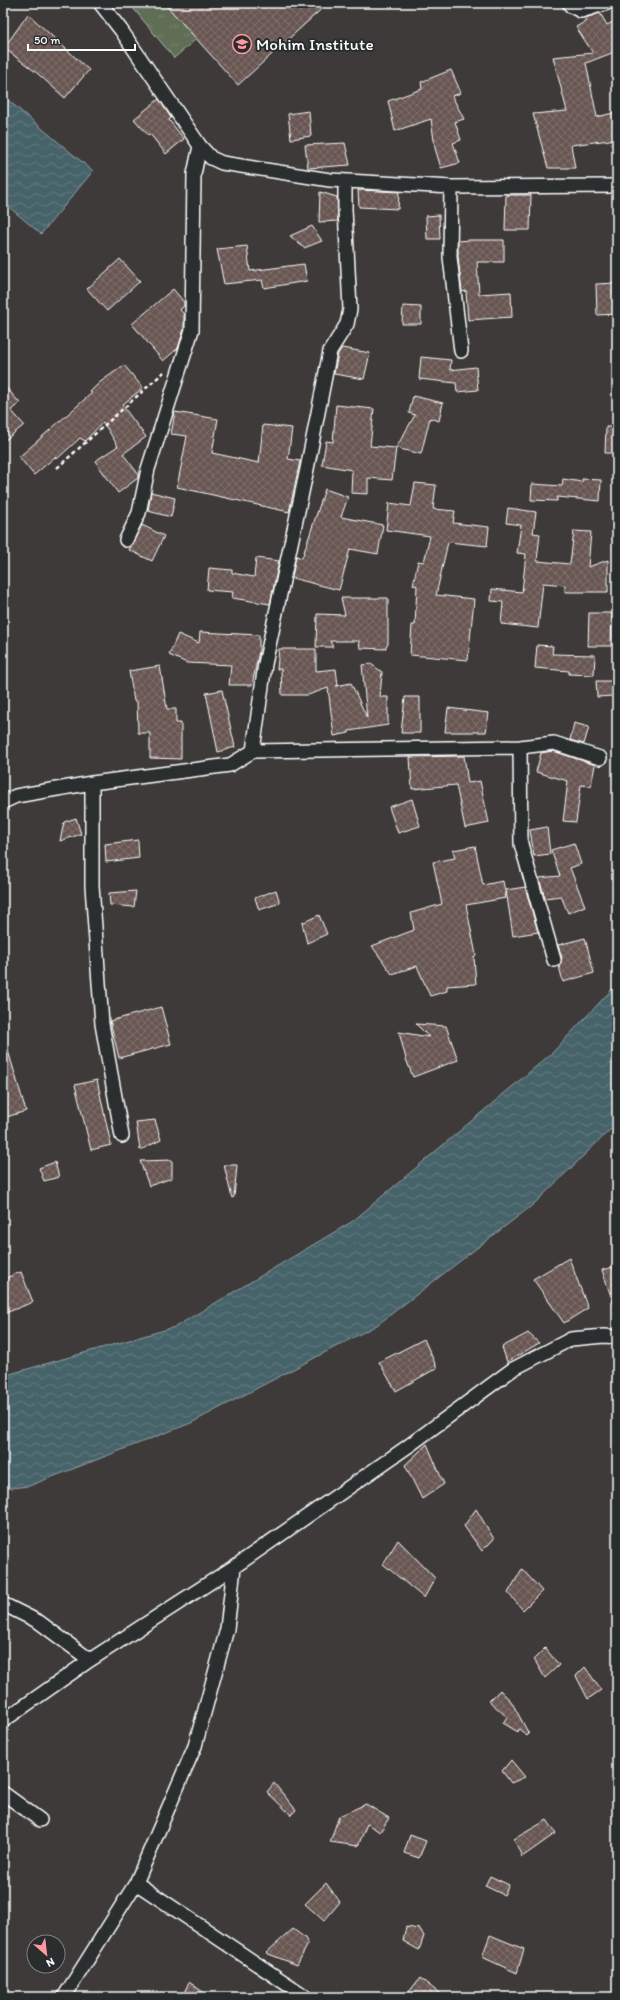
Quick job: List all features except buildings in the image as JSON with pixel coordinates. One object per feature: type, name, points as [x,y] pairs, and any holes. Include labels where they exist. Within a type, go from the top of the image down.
[{"type":"street","points":[[100,3],[121,30],[200,146],[211,158],[222,163],[345,181],[451,187],[617,186]]},
{"type":"street","points":[[569,3],[571,6],[581,11],[607,3]]},
{"type":"street","points":[[126,540],[139,513],[148,469],[192,330],[194,174],[200,146]]},
{"type":"street","points":[[253,750],[265,664],[320,410],[330,351],[347,324],[350,309],[345,181]]},
{"type":"street","points":[[451,187],[450,257],[461,351]]},
{"type":"street","points":[[3,802],[16,796],[92,783],[230,765],[253,750],[520,747],[554,743],[600,758]]},
{"type":"street","points":[[520,747],[522,844],[554,960]]},
{"type":"street","points":[[92,783],[92,886],[102,1024],[122,1136]]},
{"type":"street","points":[[3,1721],[90,1660],[234,1567],[407,1447],[512,1369],[571,1339],[604,1336],[617,1337]]},
{"type":"street","points":[[64,1997],[136,1883],[195,1746],[227,1629],[234,1567]]},
{"type":"street","points":[[3,1604],[39,1622],[90,1660]]},
{"type":"street","points":[[3,1794],[40,1820]]},
{"type":"street","points":[[136,1883],[306,1997]]},
{"type":"path","points":[[57,468],[167,370]]},
{"type":"green space","points":[[129,3],[238,3],[174,58]]},
{"type":"water","points":[[3,96],[93,171],[41,234],[3,202]]},
{"type":"water","points":[[617,984],[617,1123],[534,1204],[377,1325],[191,1423],[29,1486],[3,1489],[3,1376],[175,1327],[353,1221],[552,1053]]},
{"type":"place","name":"Mohim Institute","points":[[242,44]]}]
